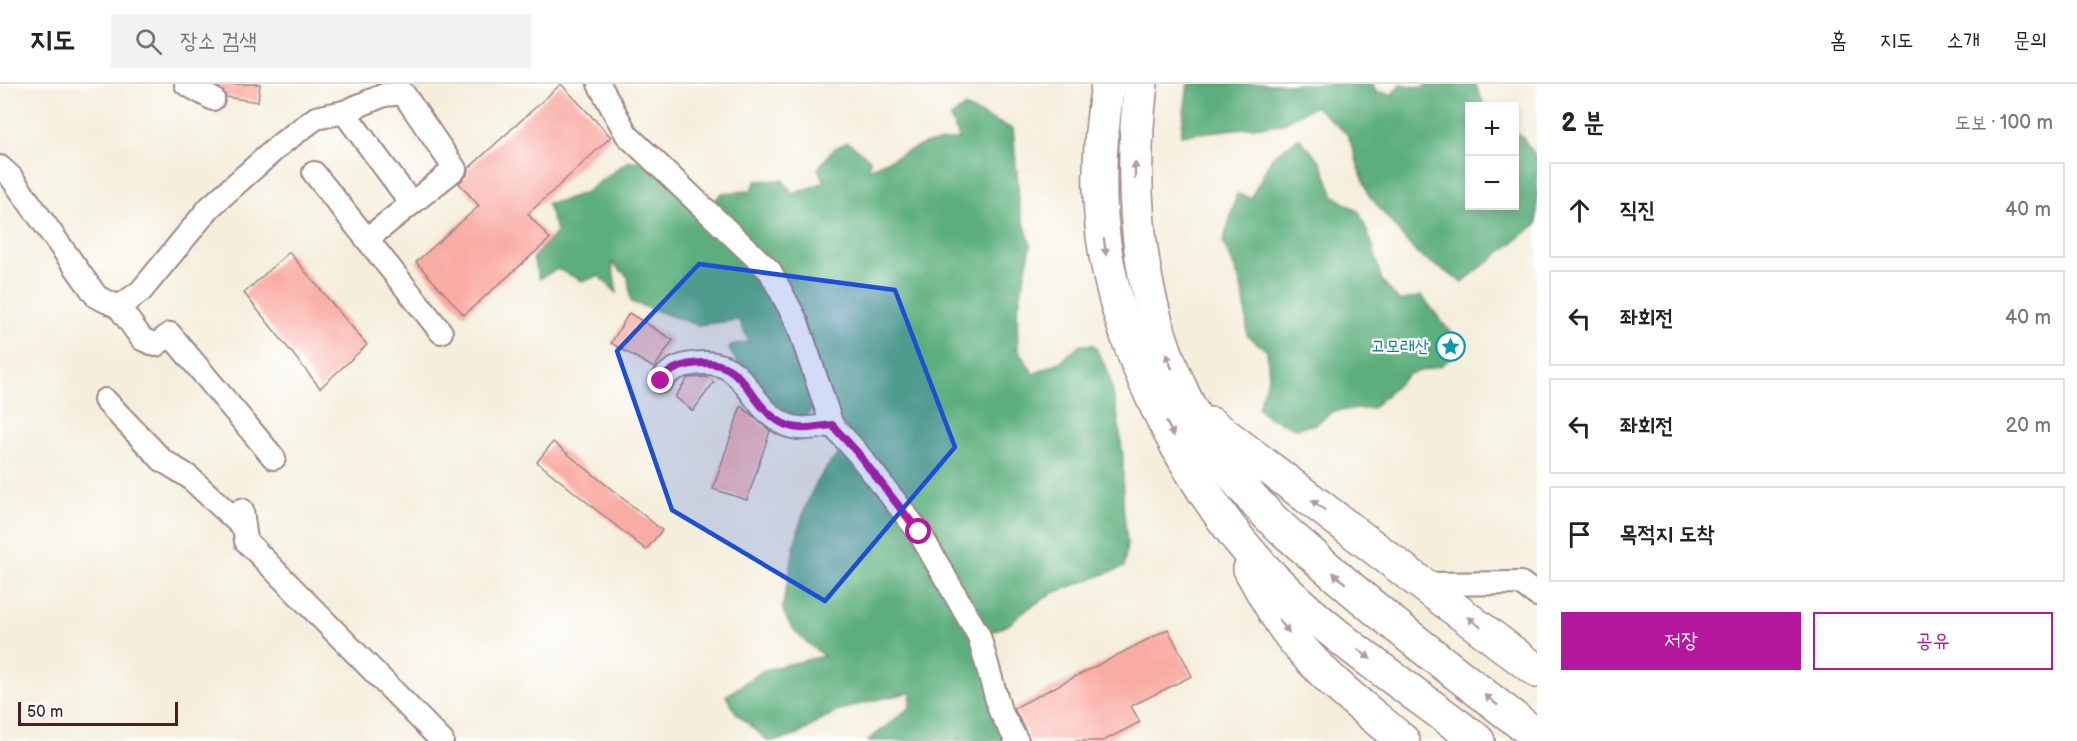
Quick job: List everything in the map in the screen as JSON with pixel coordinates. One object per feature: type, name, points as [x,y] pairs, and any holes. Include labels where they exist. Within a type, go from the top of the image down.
[{"type":"highway","points":[[1108,84],[1101,142],[1100,184],[1105,253],[1111,286],[1147,383],[1183,454],[1273,611],[1300,648],[1337,686],[1403,741]]},
{"type":"highway","points":[[1141,84],[1135,165],[1142,265],[1159,335],[1187,402],[1219,454],[1266,513],[1354,591],[1537,736]]},
{"type":"highway","points":[[1187,402],[1230,440],[1537,671]]},
{"type":"highway","points":[[1212,502],[1256,561],[1309,612],[1478,741]]},
{"type":"street","points":[[186,84],[213,99]]},
{"type":"street","points":[[599,84],[627,135],[770,271],[797,322],[832,425],[856,451],[919,532],[979,636],[1000,711],[1017,741]]},
{"type":"street","points":[[119,307],[141,291],[210,207],[237,180],[316,118],[345,112],[384,95],[403,93],[455,169],[367,239]]},
{"type":"street","points":[[345,112],[411,203]]},
{"type":"street","points":[[0,167],[11,177],[97,297],[119,307],[142,339],[156,345],[170,334],[274,458]]},
{"type":"street","points":[[314,173],[441,332]]},
{"type":"street","points":[[661,381],[668,372],[680,366],[714,363],[728,366],[780,422],[793,428],[832,425]]},
{"type":"street","points":[[105,400],[162,460],[189,477],[242,518],[246,541],[442,741]]},
{"type":"street","points":[[1424,584],[1521,583],[1537,595]]},
{"type":"highlighted area","points":[[699,264],[895,290],[955,447],[825,601],[672,510],[617,351]]},
{"type":"green space","points":[[1188,84],[1373,84],[1375,91],[1392,95],[1400,84],[1424,88],[1426,84],[1475,84],[1483,102],[1465,102],[1465,210],[1519,210],[1519,135],[1537,158],[1537,224],[1462,282],[1416,253],[1368,194],[1348,135],[1315,106],[1281,124],[1181,135]]},
{"type":"green space","points":[[964,107],[1013,129],[1020,210],[1031,245],[1017,313],[1018,350],[1034,374],[1062,361],[1079,345],[1094,345],[1109,374],[1123,458],[1123,505],[1127,542],[1124,567],[1053,593],[1024,611],[1008,625],[979,636],[1017,741],[868,741],[910,707],[911,692],[848,708],[829,715],[789,738],[768,741],[737,714],[726,696],[764,670],[824,656],[796,632],[787,620],[783,606],[804,511],[819,479],[841,452],[822,399],[803,420],[781,408],[751,381],[729,349],[731,345],[749,342],[739,320],[697,325],[631,302],[628,277],[612,263],[617,293],[599,276],[583,281],[557,269],[539,279],[533,258],[557,232],[547,203],[562,201],[586,192],[628,161],[656,162],[706,210],[722,193],[751,191],[756,181],[783,180],[793,194],[825,182],[818,169],[833,149],[848,142],[870,159],[869,169],[924,144],[960,139],[950,118]]},
{"type":"green space","points":[[1299,138],[1321,162],[1334,196],[1359,212],[1373,246],[1381,279],[1399,301],[1422,296],[1453,336],[1454,356],[1440,366],[1409,374],[1372,408],[1333,411],[1316,424],[1296,428],[1268,417],[1258,407],[1269,375],[1267,351],[1247,335],[1246,309],[1241,287],[1223,243],[1237,194],[1251,198],[1272,157]]},
{"type":"building","points":[[214,84],[260,84],[258,102],[226,97],[224,92]]},
{"type":"building","points":[[561,84],[611,137],[528,214],[550,239],[464,315],[416,262],[479,206],[459,183],[467,175],[468,169]]},
{"type":"building","points":[[289,252],[367,345],[320,388],[244,293]]},
{"type":"building","points":[[629,313],[673,340],[654,368],[611,343]]},
{"type":"building","points":[[707,377],[714,382],[693,411],[675,397],[688,378]]},
{"type":"building","points":[[741,406],[770,431],[747,500],[713,489]]},
{"type":"building","points":[[553,442],[662,530],[646,550],[537,462]]},
{"type":"building","points":[[1168,629],[1192,676],[1131,706],[1140,722],[1103,741],[1030,741],[1014,708]]},
{"type":"place","name":"고모래산","points":[[1450,346]]},
{"type":"route","points":[[661,381],[668,372],[680,366],[714,363],[728,366],[780,422],[793,428],[832,425],[856,451],[919,532]]}]
